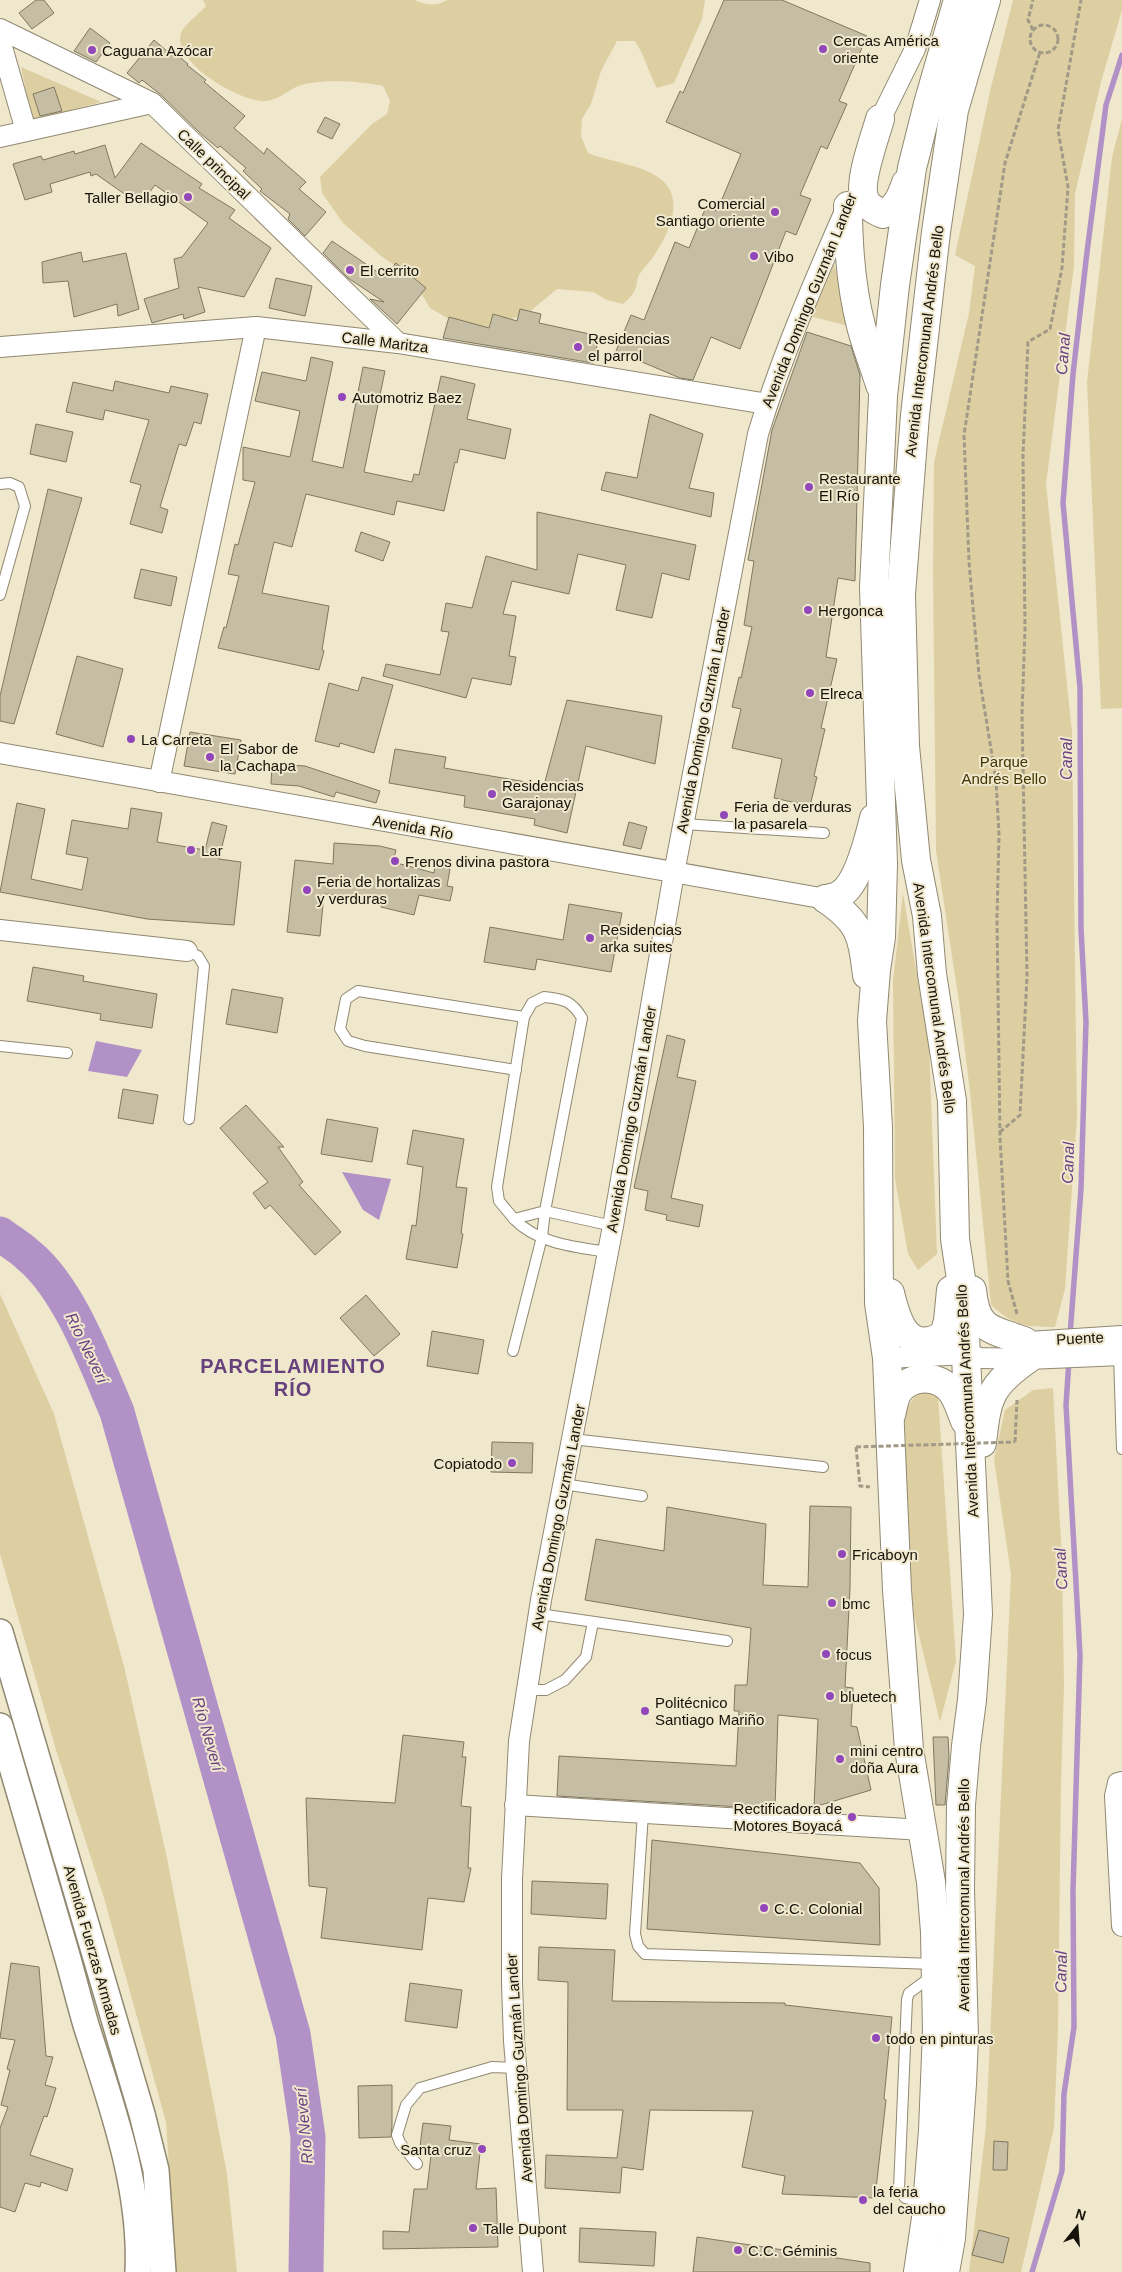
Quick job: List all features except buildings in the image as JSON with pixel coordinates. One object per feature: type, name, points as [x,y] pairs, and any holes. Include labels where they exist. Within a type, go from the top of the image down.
[{"type":"main road","name":"Avenida Intercomunal Andrés Bello","points":[[918,2272],[927,2203],[936,2068],[935,1969],[931,1882],[909,1749],[891,1487],[887,1358],[879,1303],[878,1127],[872,1021],[883,900],[874,588],[883,396],[894,292],[912,168],[958,0]]},
{"type":"main road","name":"Avenida Intercomunal Andrés Bello","points":[[945,2272],[951,2229],[962,2084],[964,2037],[960,1889],[961,1806],[972,1700],[978,1614],[967,1354],[963,1292],[955,1239],[952,1101],[932,974],[927,916],[914,843],[905,746],[901,594],[915,415],[936,232],[954,110],[986,0]]},
{"type":"main road","points":[[880,119],[862,187],[864,199],[868,205],[884,214],[892,210],[899,201],[912,168]]},
{"type":"main road","points":[[848,206],[848,242],[853,287],[861,326],[883,396]]},
{"type":"main road","points":[[826,899],[842,894],[852,882],[869,839],[881,790]]},
{"type":"main road","points":[[826,899],[850,916],[858,930],[868,979],[874,992]]},
{"type":"main road","points":[[879,1235],[889,1289],[899,1325],[907,1335],[920,1342],[932,1342],[944,1335],[948,1321],[955,1239]]},
{"type":"main road","points":[[955,1239],[966,1253],[973,1303],[981,1320],[989,1330],[1038,1349],[998,1384],[991,1396],[984,1423],[980,1466],[972,1477]]},
{"type":"main road","points":[[889,1426],[897,1394],[907,1383],[923,1378],[940,1381],[952,1392],[970,1434]]},
{"type":"street","name":"Avenida Domingo Guzmán Lander","points":[[533,2272],[517,2068],[510,1935],[519,1742],[539,1614],[613,1226],[683,824],[758,434],[767,404],[812,285],[848,206],[880,119],[915,50],[930,0]]},
{"type":"street","name":"Calle principal","points":[[0,29],[152,103],[398,343]]},
{"type":"street","points":[[0,40],[26,131]]},
{"type":"street","points":[[0,137],[152,103]]},
{"type":"street","points":[[159,782],[256,327]]},
{"type":"street","name":"Calle Maritza","points":[[0,347],[256,327],[398,343],[767,404]]},
{"type":"street","name":"Avenida Río","points":[[0,753],[826,899]]},
{"type":"street","points":[[0,930],[187,951]]},
{"type":"street","name":"Puente","points":[[887,1358],[967,1354],[981,1347],[1038,1349],[1117,1347]]},
{"type":"street","name":"Avenida Fuerzas Armadas","points":[[0,1632],[142,2114],[156,2170],[163,2272]]},
{"type":"street","name":"Avenida Fuerzas Armadas","points":[[0,1726],[86,2025],[109,2091],[122,2142],[128,2166],[138,2237],[138,2272]]},
{"type":"street","points":[[1122,1782],[1118,1783],[1115,1796],[1122,1926]]},
{"type":"street","points":[[515,1805],[923,1830]]},
{"type":"lane","points":[[0,484],[10,483],[19,487],[25,506],[0,595]]},
{"type":"lane","points":[[683,824],[824,833]]},
{"type":"lane","points":[[187,951],[198,956],[204,966],[189,1119]]},
{"type":"lane","points":[[516,1070],[366,1046],[348,1041],[340,1030],[342,1011],[346,999],[358,991],[524,1017]]},
{"type":"lane","points":[[513,1351],[542,1237],[545,1211],[582,1018],[575,1007],[562,998],[544,997],[532,1003],[524,1017],[497,1187],[498,1201],[524,1229],[542,1237],[563,1245],[608,1252]]},
{"type":"lane","points":[[0,1046],[67,1053]]},
{"type":"lane","points":[[514,1219],[545,1211],[613,1226]]},
{"type":"lane","points":[[1117,1347],[1122,1449]]},
{"type":"lane","points":[[572,1439],[823,1467]]},
{"type":"lane","points":[[564,1484],[642,1496]]},
{"type":"lane","points":[[539,1614],[727,1641]]},
{"type":"lane","points":[[527,1690],[546,1690],[566,1680],[586,1657],[593,1622]]},
{"type":"lane","points":[[643,1813],[635,1934],[638,1946],[646,1954],[935,1969]]},
{"type":"lane","points":[[416,2164],[400,2143],[396,2134],[406,2105],[420,2088],[492,2067],[517,2068]]},
{"type":"path","points":[[1033,0],[1028,20],[1033,30],[1031,43],[1040,52],[1049,52],[1054,49],[1058,36],[1054,28],[1045,24],[1033,30]]},
{"type":"path","points":[[1000,1133],[1020,1115],[1025,1041],[1027,884],[1022,714],[1025,628],[1023,456],[1028,342],[1050,329],[1062,268],[1068,188],[1058,130],[1081,0]]},
{"type":"path","points":[[1038,1349],[1008,1281],[1000,1133],[997,918],[999,834],[996,780],[979,675],[968,562],[964,435],[1005,163],[1040,52]]},
{"type":"path","points":[[891,1487],[860,1486],[856,1448],[1015,1442],[1017,1402],[1020,1394]]},
{"type":"green space","points":[[203,0],[414,0],[422,3],[439,4],[447,0],[705,0],[702,19],[674,83],[657,88],[635,41],[617,41],[601,71],[591,104],[582,119],[581,136],[588,153],[647,171],[663,181],[670,190],[673,200],[671,221],[667,232],[657,251],[639,275],[633,294],[623,304],[607,300],[593,292],[557,289],[528,313],[480,330],[447,318],[430,308],[411,277],[381,256],[343,223],[322,193],[320,177],[372,124],[387,114],[390,101],[383,86],[351,82],[315,82],[296,87],[266,101],[255,100],[225,88],[196,67],[185,55],[180,42],[184,28],[206,6]]},
{"type":"green space","name":"Parque Andrés Bello","points":[[1013,0],[1122,0],[1122,10],[1101,82],[1075,194],[1074,266],[1046,484],[1072,732],[1077,1117],[1065,1289],[1055,1327],[1035,1327],[1020,1324],[991,1305],[970,1092],[959,1002],[936,851],[933,572],[934,462],[969,313],[975,266],[955,255],[991,87]]},
{"type":"green space","points":[[21,67],[101,102],[32,121]]},
{"type":"green space","points":[[1122,119],[1122,708],[1101,709],[1087,382],[1112,157]]},
{"type":"green space","points":[[834,264],[852,327],[810,316]]},
{"type":"green space","points":[[903,893],[929,1046],[937,1254],[918,1270],[908,1254],[895,1179],[893,981]]},
{"type":"green space","points":[[0,1294],[54,1414],[124,1666],[167,1858],[227,2174],[237,2272],[176,2272],[166,2122],[104,1898],[56,1750],[0,1554]]},
{"type":"green space","points":[[920,1388],[938,1396],[956,1661],[940,1722],[914,1615],[906,1522],[905,1411]]},
{"type":"green space","points":[[1053,1388],[1062,1562],[1064,1687],[1058,2030],[1054,2128],[1021,2272],[969,2272],[986,2126],[1011,1574],[994,1460],[1005,1410],[1033,1390]]},
{"type":"shaded area","points":[[96,1041],[142,1050],[127,1077],[88,1071]]},
{"type":"shaded area","points":[[342,1172],[391,1179],[379,1220],[363,1210]]},
{"type":"waterway","name":"Canal","points":[[1070,1335],[1081,1189],[1086,1022],[1081,929],[1080,688],[1063,503],[1073,374],[1106,105],[1122,55]]},
{"type":"waterway","name":"Río Neverí","points":[[0,1234],[43,1269],[69,1306],[117,1412],[293,2034],[308,2137],[306,2272]]},
{"type":"waterway","name":"Canal","points":[[1032,2272],[1062,2171],[1064,2094],[1074,2027],[1073,1891],[1080,1655],[1066,1405],[1069,1360]]},
{"type":"place","name":"Cercas América oriente","points":[[823,49]]},
{"type":"place","name":"Caguana Azócar","points":[[92,50]]},
{"type":"place","name":"Taller Bellagio","points":[[188,197]]},
{"type":"place","name":"Comercial Santiago oriente","points":[[775,212]]},
{"type":"place","name":"Vibo","points":[[754,256]]},
{"type":"place","name":"El cerrito","points":[[350,270]]},
{"type":"place","name":"Residencias el parrol","points":[[578,347]]},
{"type":"place","name":"Automotriz Baez","points":[[342,397]]},
{"type":"place","name":"Restaurante El Río","points":[[809,487]]},
{"type":"place","name":"Hergonca","points":[[808,610]]},
{"type":"place","name":"Elreca","points":[[810,693]]},
{"type":"place","name":"La Carreta","points":[[131,739]]},
{"type":"place","name":"El Sabor de la Cachapa","points":[[210,757]]},
{"type":"place","name":"Residencias Garajonay","points":[[492,794]]},
{"type":"place","name":"Feria de verduras la pasarela","points":[[724,815]]},
{"type":"place","name":"Lar","points":[[191,850]]},
{"type":"place","name":"Frenos divina pastora","points":[[395,861]]},
{"type":"place","name":"Feria de hortalizas y verduras","points":[[307,890]]},
{"type":"place","name":"Residencias arka suites","points":[[590,938]]},
{"type":"place","name":"Copiatodo","points":[[512,1463]]},
{"type":"place","name":"Fricaboyn","points":[[842,1554]]},
{"type":"place","name":"bmc","points":[[832,1603]]},
{"type":"place","name":"focus","points":[[826,1654]]},
{"type":"place","name":"bluetech","points":[[830,1696]]},
{"type":"place","name":"Politécnico Santiago Mariño","points":[[645,1711]]},
{"type":"place","name":"mini centro doña Aura","points":[[840,1759]]},
{"type":"place","name":"Rectificadora de Motores Boyacá","points":[[852,1817]]},
{"type":"place","name":"C.C. Colonial","points":[[764,1908]]},
{"type":"place","name":"todo en pinturas","points":[[876,2038]]},
{"type":"place","name":"Santa cruz","points":[[482,2149]]},
{"type":"place","name":"la feria del caucho","points":[[863,2200]]},
{"type":"place","name":"Talle Dupont","points":[[473,2228]]},
{"type":"place","name":"C.C. Géminis","points":[[738,2250]]},
{"type":"district","name":"PARCELAMIENTO RÍO","points":[[293,1378]]}]
